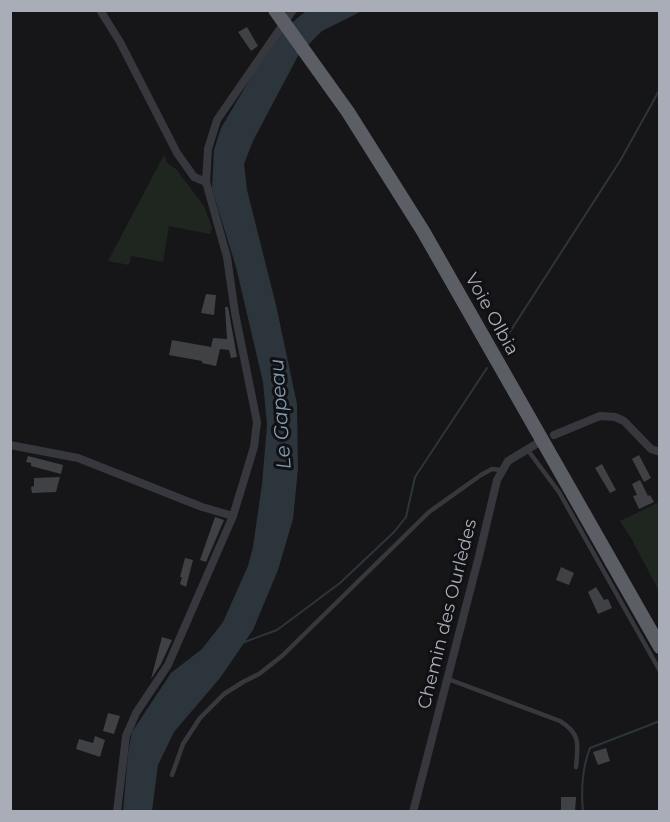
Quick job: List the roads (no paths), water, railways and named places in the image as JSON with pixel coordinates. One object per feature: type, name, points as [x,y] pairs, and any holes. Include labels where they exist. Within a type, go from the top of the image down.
[{"type":"highway","name":"Voie Olbia","points":[[282,12],[407,194],[452,267],[660,634]]},
{"type":"highway","name":"Voie Olbia","points":[[332,86],[436,251],[660,647]]},
{"type":"street","points":[[100,10],[120,42],[177,153],[194,177],[206,182]]},
{"type":"street","points":[[117,812],[126,736],[136,713],[168,666],[233,516],[254,447],[257,422],[226,257],[206,182],[208,148],[217,120],[280,25],[282,12]]},
{"type":"street","points":[[554,435],[606,415],[624,421],[651,449],[660,452]]},
{"type":"street","points":[[501,470],[508,462],[538,443]]},
{"type":"street","points":[[10,445],[78,458],[202,507],[233,516]]},
{"type":"street","name":"Chemin des Ourlèdes","points":[[413,812],[501,470]]},
{"type":"lane","points":[[527,449],[558,492],[660,671]]},
{"type":"lane","points":[[172,775],[183,744],[200,718],[224,694],[260,674],[282,656],[429,512],[486,472],[492,469],[501,470]]},
{"type":"lane","points":[[448,679],[567,725],[574,731],[577,740],[576,766]]},
{"type":"water","name":"Le Gapeau","points":[[306,11],[362,11],[322,31],[299,54],[253,141],[244,164],[247,190],[276,305],[297,404],[298,469],[293,519],[278,570],[253,630],[220,678],[174,732],[158,765],[152,811],[123,812],[132,732],[171,673],[202,649],[223,622],[248,566],[253,547],[267,425],[263,382],[236,267],[212,189],[214,150],[221,128],[253,74],[283,30]]},
{"type":"waterway","points":[[504,341],[620,161],[660,89]]},
{"type":"waterway","points":[[242,643],[277,630],[340,583],[394,532],[406,517],[415,477],[487,368]]},
{"type":"waterway","points":[[583,812],[583,779],[590,748],[660,721]]}]
